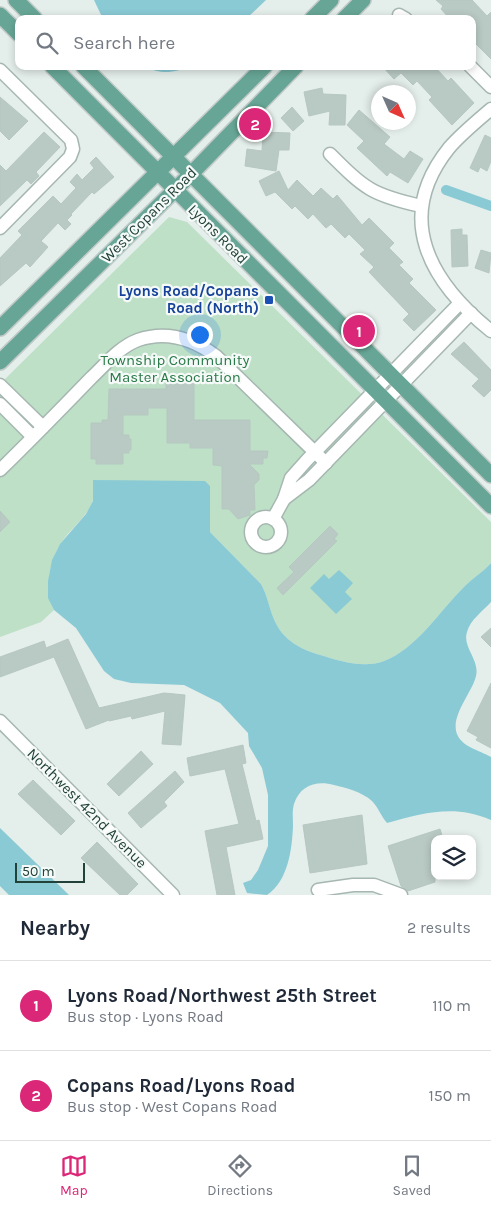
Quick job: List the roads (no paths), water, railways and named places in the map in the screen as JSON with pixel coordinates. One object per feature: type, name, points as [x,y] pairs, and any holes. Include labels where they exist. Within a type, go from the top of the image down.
[{"type":"main road","points":[[16,0],[31,15]]},
{"type":"main road","points":[[316,15],[331,0]]},
{"type":"main road","points":[[348,15],[363,0]]},
{"type":"main road","points":[[0,15],[15,30]]},
{"type":"main road","name":"Lyons Road","points":[[56,70],[159,172],[174,191],[491,506]]},
{"type":"main road","name":"Lyons Road","points":[[86,70],[491,475]]},
{"type":"main road","name":"West Copans Road","points":[[0,328],[261,70]]},
{"type":"main road","name":"West Copans Road","points":[[0,362],[174,191],[292,70]]},
{"type":"street","points":[[0,70],[70,140],[73,149],[70,157],[0,228]]},
{"type":"street","points":[[474,70],[491,87]]},
{"type":"street","points":[[491,109],[450,147],[432,175],[421,206],[425,246],[433,266],[460,303],[491,331]]},
{"type":"street","points":[[330,154],[359,184],[374,193],[421,206]]},
{"type":"street","points":[[396,380],[460,303]]},
{"type":"street","points":[[273,519],[284,499],[291,478],[314,452],[381,395],[471,313]]},
{"type":"street","points":[[0,470],[122,348],[151,336],[170,336],[200,344],[216,356],[326,463]]},
{"type":"street","points":[[0,384],[43,427]]},
{"type":"street","points":[[284,499],[309,480],[326,463],[381,395]]},
{"type":"street","points":[[0,404],[33,437]]},
{"type":"street","name":"Northwest 42nd Avenue","points":[[0,721],[173,895]]},
{"type":"street","points":[[318,890],[353,885],[374,885],[401,895]]},
{"type":"water","points":[[94,0],[266,0],[250,15],[101,15]]},
{"type":"water","points":[[154,70],[180,70],[168,72]]},
{"type":"water","points":[[93,480],[205,481],[210,486],[210,532],[261,584],[279,629],[288,639],[302,649],[346,662],[377,663],[396,655],[417,639],[465,585],[491,563],[491,602],[477,616],[467,632],[467,643],[477,670],[474,683],[456,720],[456,727],[457,734],[463,742],[471,748],[491,757],[491,820],[464,812],[452,811],[426,813],[387,823],[374,803],[364,795],[334,785],[315,784],[300,792],[294,804],[290,855],[280,882],[267,895],[247,893],[243,883],[251,880],[258,870],[268,846],[268,795],[262,768],[249,746],[248,733],[220,703],[184,685],[131,683],[114,679],[104,671],[76,628],[54,610],[48,598],[48,581],[52,560],[60,544],[86,514],[93,501]]},
{"type":"water","points":[[339,570],[353,583],[345,592],[352,599],[336,614],[310,588],[324,574],[329,579]]},
{"type":"water","points":[[0,828],[69,895],[9,895],[0,886]]},
{"type":"waterway","points":[[446,190],[491,206]]},
{"type":"place","name":"Copans Road/Lyons Road","points":[[255,124]]},
{"type":"place","name":"Lyons Road/Copans Road (North)","points":[[269,300]]},
{"type":"place","name":"Lyons Road/Northwest 25th Street","points":[[359,331]]},
{"type":"park label","name":"Township Community Master Association","points":[[175,368]]}]
